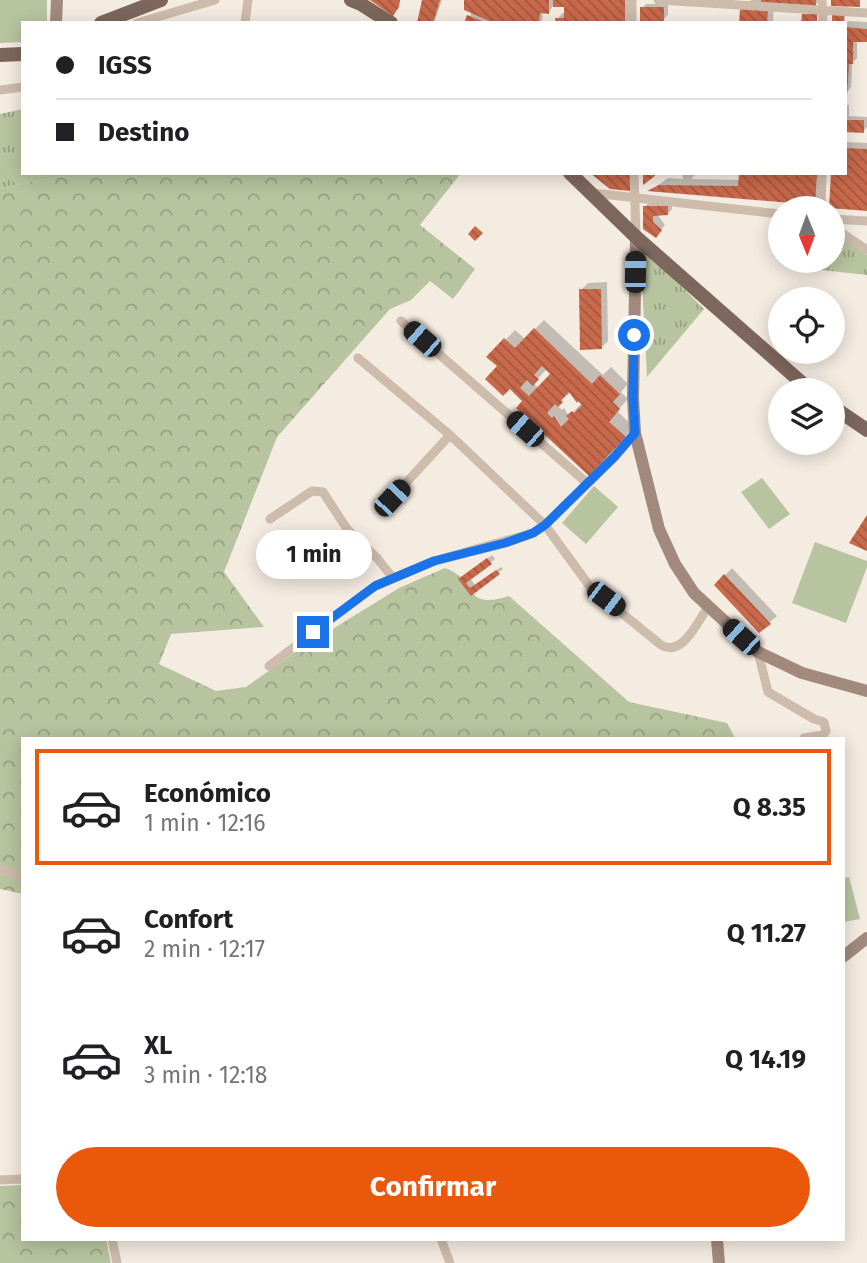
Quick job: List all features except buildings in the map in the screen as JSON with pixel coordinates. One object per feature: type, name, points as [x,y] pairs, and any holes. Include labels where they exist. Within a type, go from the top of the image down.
[{"type":"main road","points":[[106,21],[161,0]]},
{"type":"main road","points":[[351,0],[388,21]]},
{"type":"main road","points":[[0,55],[21,54]]},
{"type":"main road","points":[[572,175],[636,237],[796,378]]},
{"type":"main road","points":[[845,415],[867,430]]},
{"type":"street","points":[[56,21],[57,0]]},
{"type":"street","points":[[144,21],[215,0]]},
{"type":"street","points":[[245,21],[248,0]]},
{"type":"street","points":[[632,0],[632,21]]},
{"type":"street","points":[[658,0],[867,13]]},
{"type":"street","points":[[822,0],[822,21]]},
{"type":"street","points":[[0,90],[21,87]]},
{"type":"street","points":[[634,175],[635,433],[661,533],[685,579],[708,607],[758,652],[802,673],[867,691]]},
{"type":"street","points":[[821,196],[822,175]]},
{"type":"street","points":[[593,193],[768,213]]},
{"type":"street","points":[[845,220],[867,221]]},
{"type":"street","points":[[845,235],[867,250]]},
{"type":"street","points":[[401,321],[587,482]]},
{"type":"street","points":[[358,358],[450,435],[545,525],[591,587],[667,649],[675,649],[682,643],[708,607]]},
{"type":"street","points":[[269,666],[375,586],[434,561],[533,533],[545,525],[635,433]]},
{"type":"street","points":[[392,498],[450,435]]},
{"type":"street","points":[[271,519],[312,491],[323,492],[347,529],[393,578]]},
{"type":"street","points":[[758,652],[768,692],[824,722],[826,730],[823,735],[810,737]]},
{"type":"street","points":[[0,869],[21,878]]},
{"type":"street","points":[[845,955],[867,939]]},
{"type":"street","points":[[0,1180],[21,1179]]},
{"type":"street","points":[[112,1241],[117,1263]]},
{"type":"street","points":[[442,1241],[450,1263]]},
{"type":"street","points":[[717,1241],[719,1263]]},
{"type":"green space","points":[[0,0],[47,0],[47,21],[21,21],[21,42],[0,43]]},
{"type":"green space","points":[[21,109],[21,175],[62,176],[0,188],[0,114]]},
{"type":"green space","points":[[459,175],[420,225],[475,269],[453,299],[430,281],[411,300],[390,309],[277,437],[224,572],[264,627],[171,634],[159,664],[216,691],[246,687],[297,651],[399,588],[445,568],[462,579],[476,597],[494,600],[509,596],[629,702],[727,723],[734,737],[21,737],[21,894],[0,889],[0,188],[61,176]]},
{"type":"green space","points":[[845,239],[867,255],[867,275],[845,273]]},
{"type":"green space","points":[[640,245],[704,309],[647,377]]},
{"type":"green space","points":[[762,478],[790,514],[769,529],[741,492]]},
{"type":"green space","points":[[594,486],[618,507],[586,544],[562,523]]},
{"type":"green space","points":[[815,542],[867,561],[846,623],[792,603]]},
{"type":"green space","points":[[849,877],[860,919],[845,922],[845,878]]},
{"type":"green space","points":[[21,1185],[21,1241],[106,1241],[111,1263],[0,1263],[0,1186]]},
{"type":"route","points":[[313,632],[375,586],[434,561],[505,543],[533,533],[545,525],[635,433],[634,335]]}]
